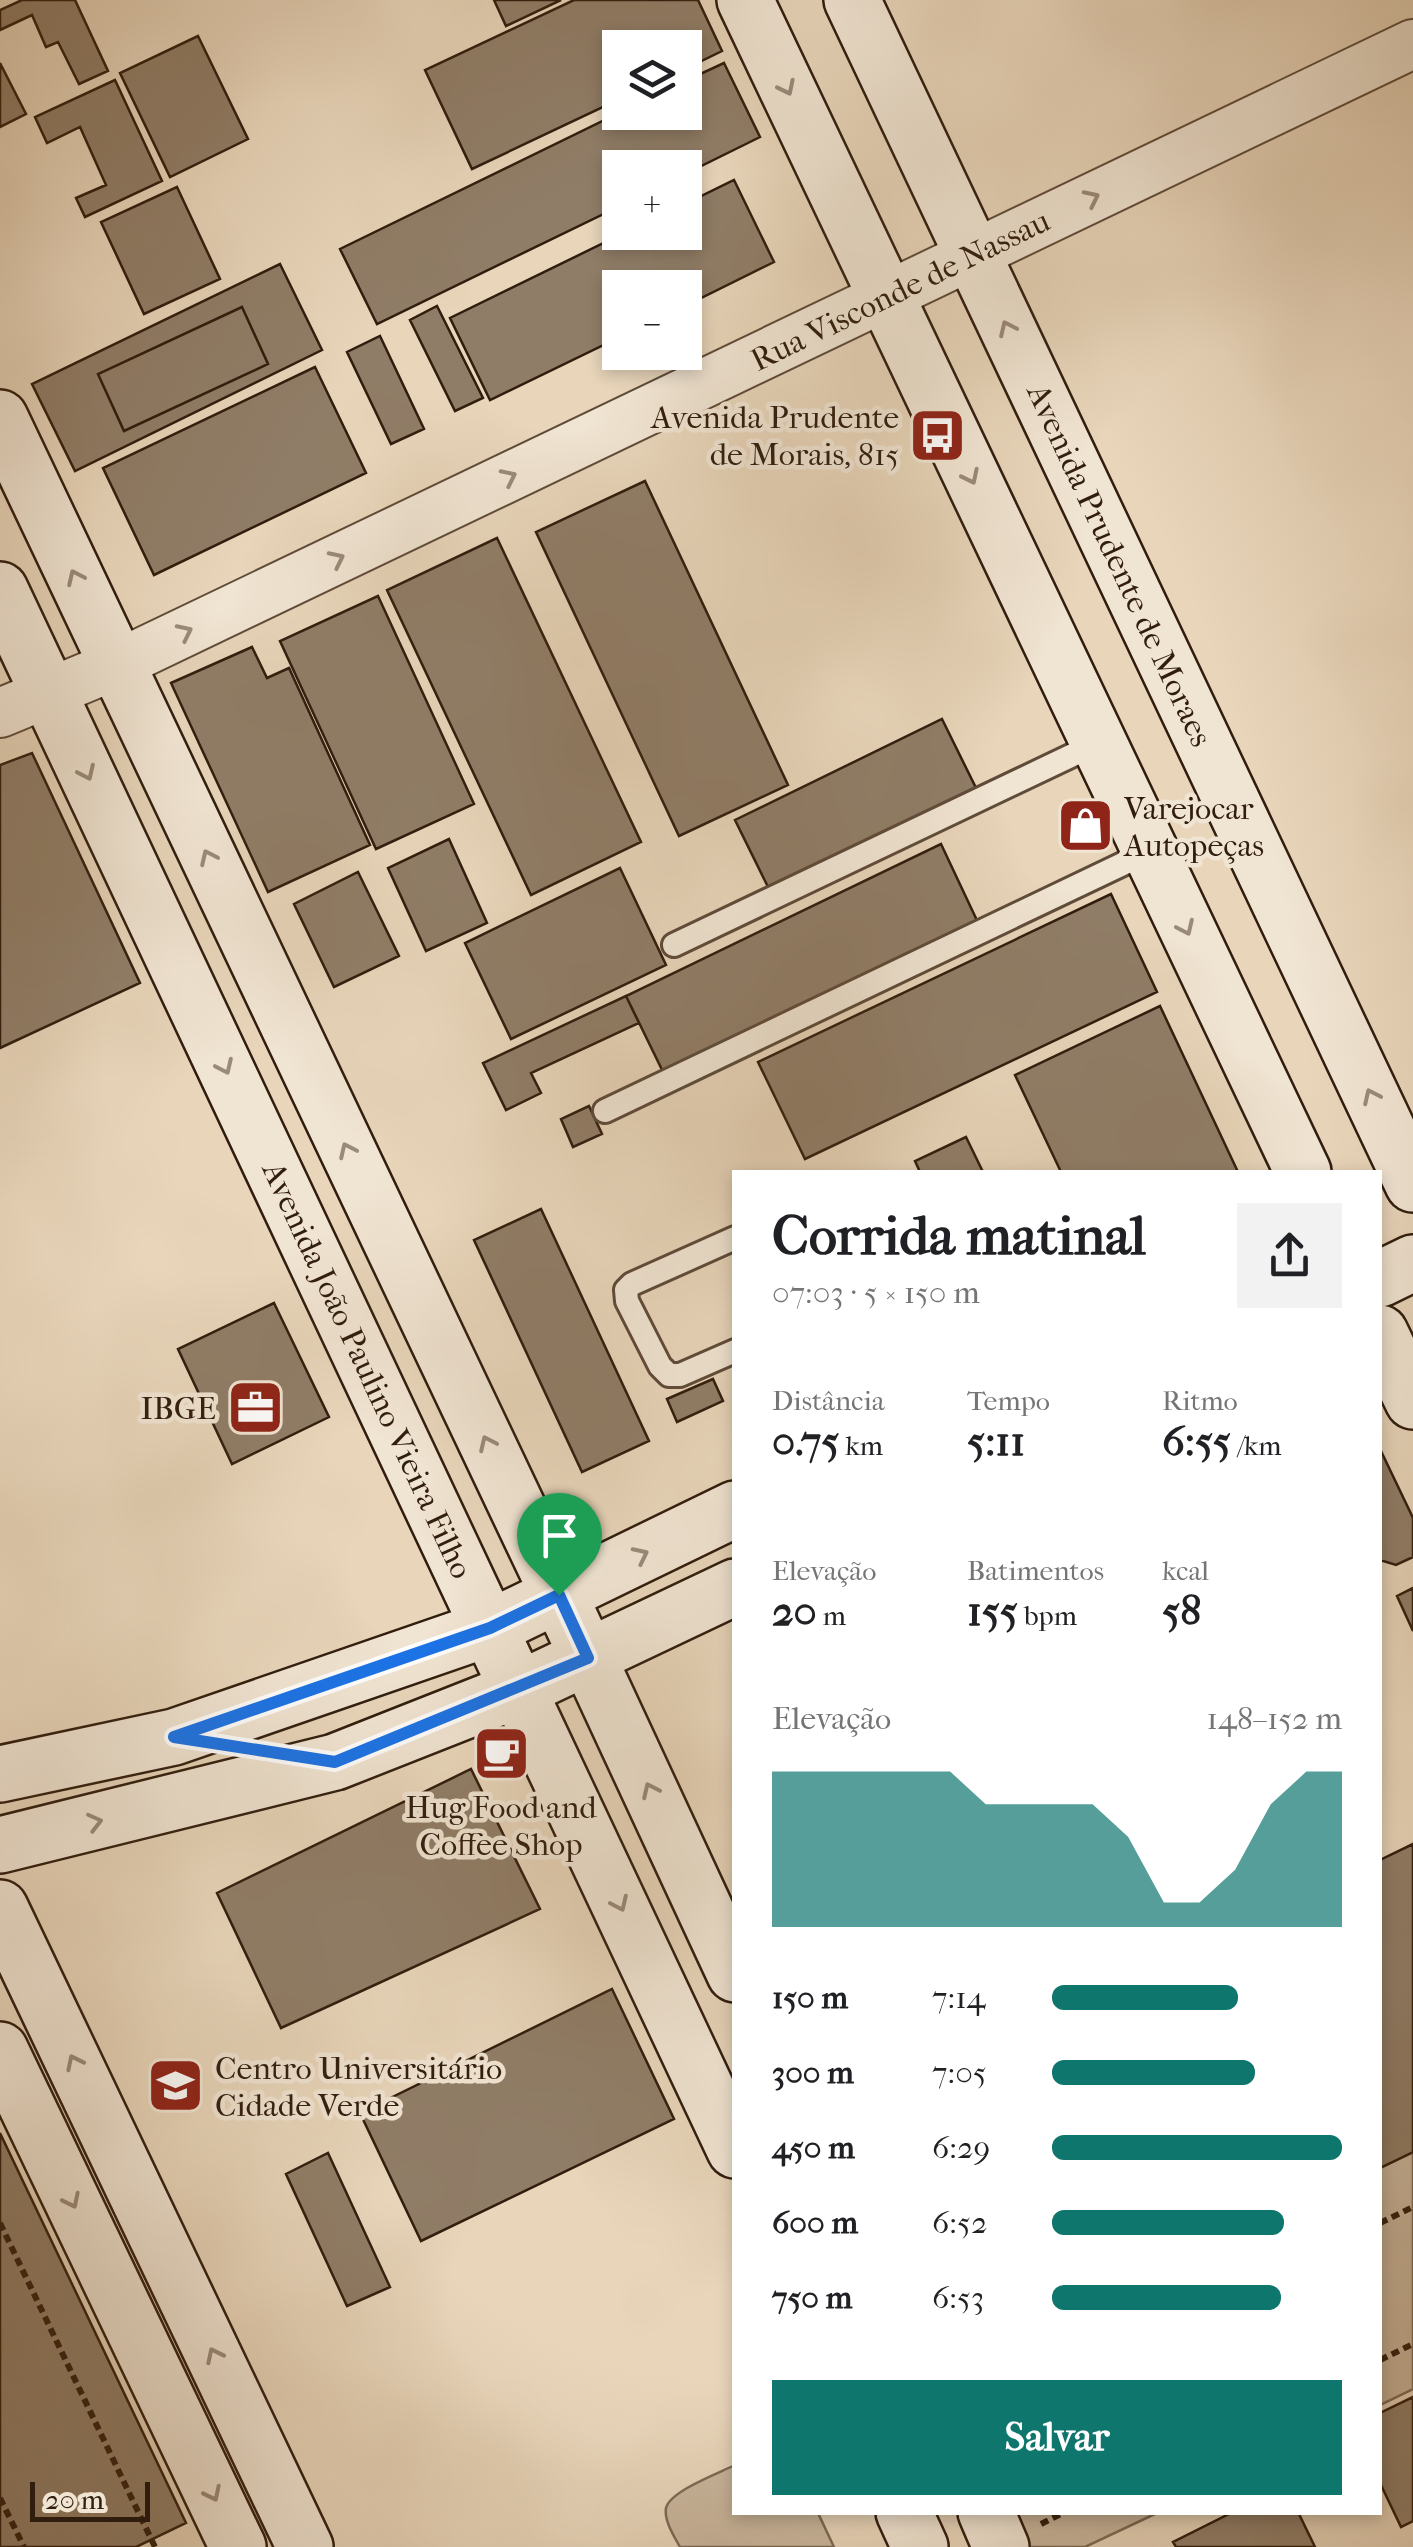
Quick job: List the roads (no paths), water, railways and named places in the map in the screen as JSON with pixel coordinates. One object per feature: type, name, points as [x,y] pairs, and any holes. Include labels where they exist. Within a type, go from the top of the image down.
[{"type":"main road","points":[[745,0],[1302,1170]]},
{"type":"main road","name":"Avenida Prudente de Moraes","points":[[852,0],[1404,1182]]},
{"type":"main road","points":[[0,418],[732,1968]]},
{"type":"main road","name":"Avenida João Paulino Vieira Filho","points":[[0,590],[25,703],[520,1689],[732,2144]]},
{"type":"main road","points":[[1382,1277],[1413,1263]]},
{"type":"main road","points":[[1382,1336],[1413,1401]]},
{"type":"main road","points":[[0,1774],[174,1737],[490,1628],[732,1511]]},
{"type":"main road","points":[[0,1846],[335,1762],[520,1689],[732,1587]]},
{"type":"main road","points":[[174,1737],[335,1762]]},
{"type":"main road","points":[[0,1908],[306,2547]]},
{"type":"main road","points":[[0,2050],[238,2547]]},
{"type":"main road","points":[[905,2515],[920,2547]]},
{"type":"main road","points":[[987,2515],[1001,2547]]},
{"type":"street","name":"Rua Visconde de Nassau","points":[[25,703],[116,665],[1413,44]]},
{"type":"lane","points":[[674,946],[1098,743]]},
{"type":"lane","points":[[605,1111],[1150,851]]},
{"type":"lane","points":[[732,1239],[626,1290],[627,1301],[668,1375],[680,1375],[732,1352]]},
{"type":"place","name":"Avenida Prudente de Morais, 815","points":[[938,435]]},
{"type":"place","name":"Varejocar Autopeças","points":[[1085,826]]},
{"type":"place","name":"IBGE","points":[[255,1408]]},
{"type":"place","name":"Hug Food and Coffee Shop","points":[[501,1753]]},
{"type":"place","name":"Centro Universitário Cidade Verde","points":[[176,2086]]}]
